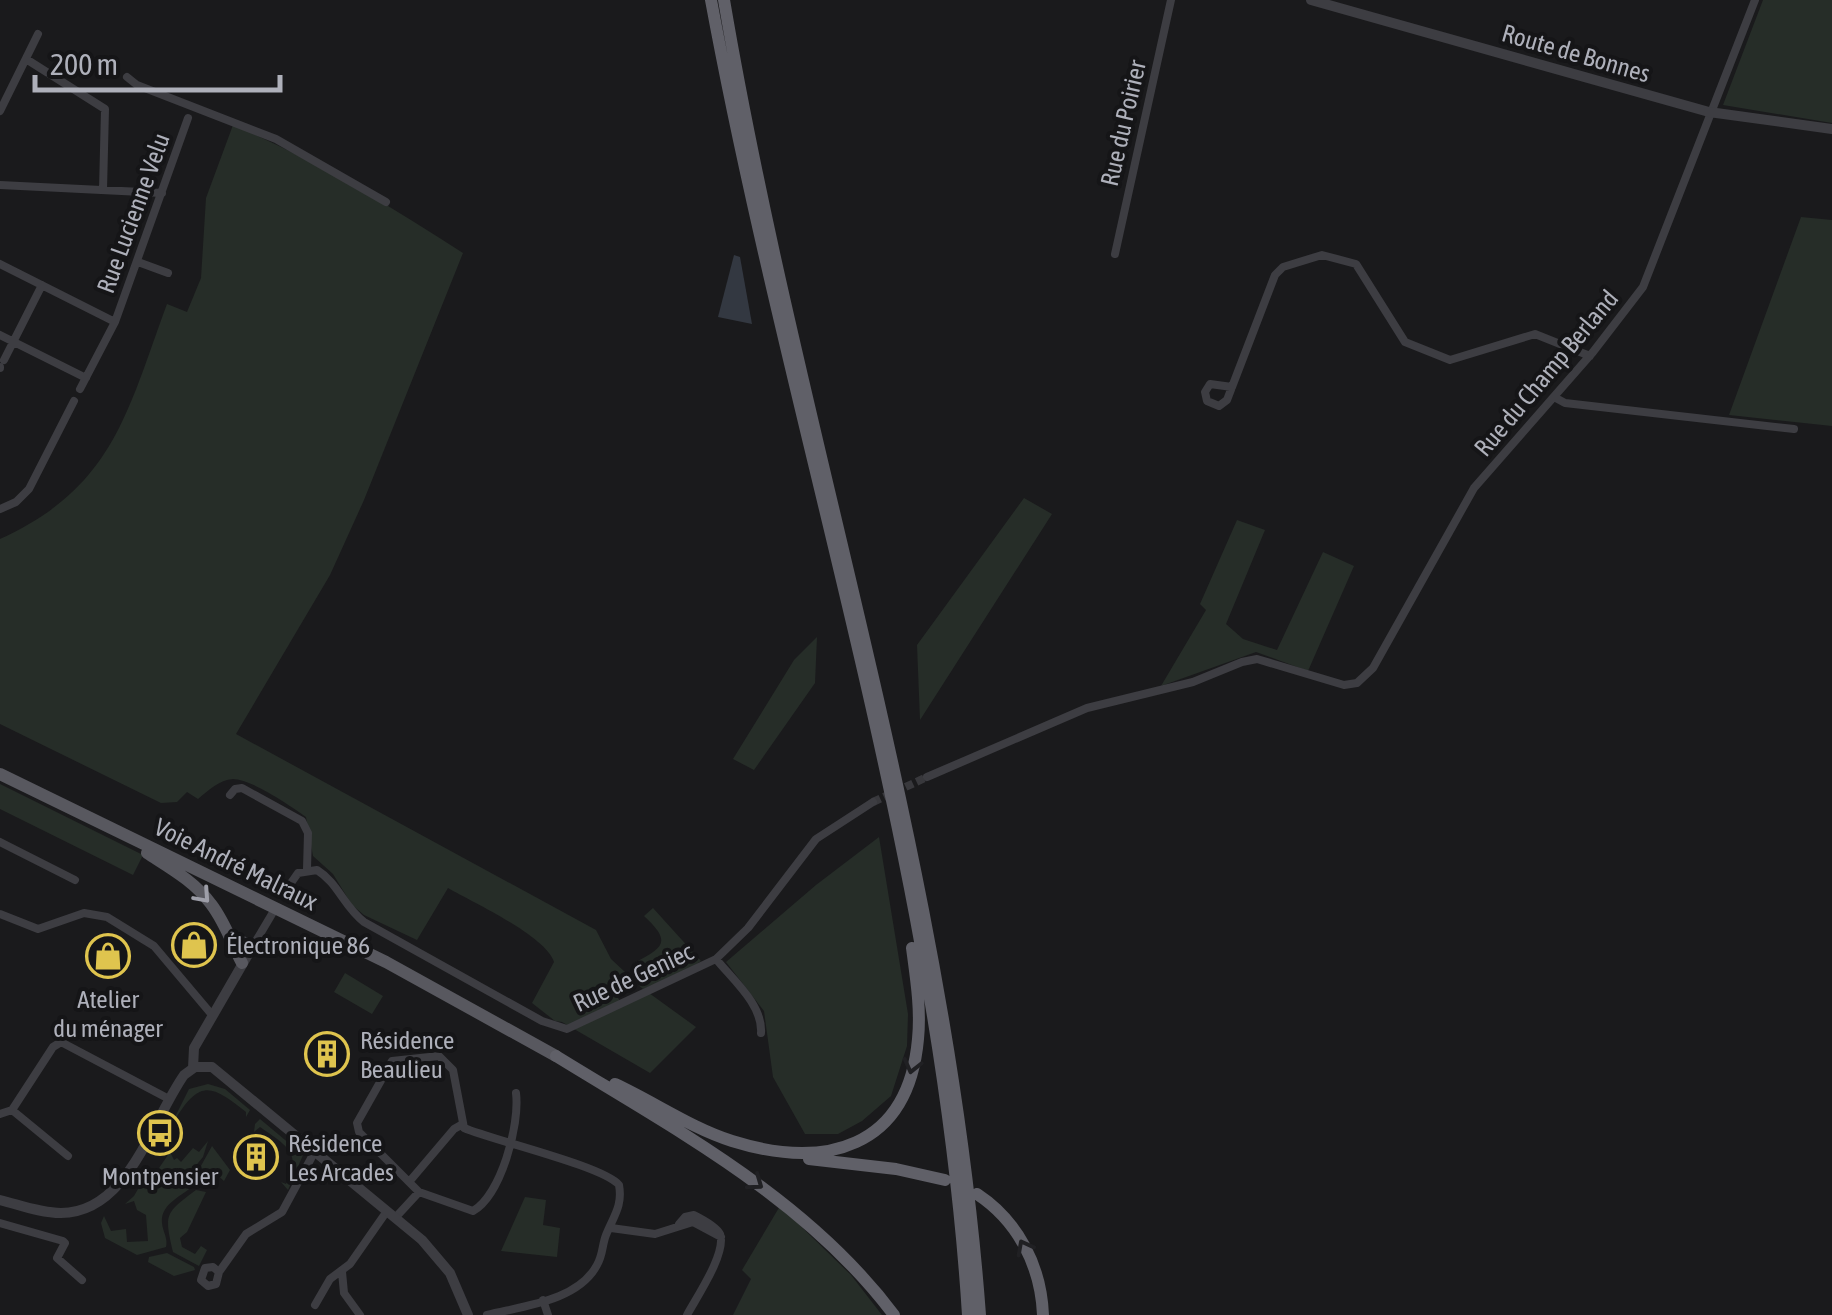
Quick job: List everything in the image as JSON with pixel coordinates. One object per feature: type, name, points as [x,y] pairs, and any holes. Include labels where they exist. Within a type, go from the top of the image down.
[{"type":"highway","points":[[712,0],[759,242],[897,831],[943,1081],[968,1315]]},
{"type":"highway","points":[[724,0],[771,240],[878,690],[928,924],[957,1098],[980,1315]]},
{"type":"highway","points":[[732,48],[736,36],[733,0]]},
{"type":"highway","points":[[556,1056],[727,1140],[754,1147],[782,1152],[830,1152],[847,1148],[876,1130],[896,1107],[907,1085],[918,1041],[916,978],[897,831]]},
{"type":"highway","points":[[556,1056],[772,1194],[827,1240],[894,1315]]},
{"type":"highway","points":[[615,1084],[707,1136],[746,1150],[896,1169],[944,1180]]},
{"type":"highway","points":[[976,1194],[994,1205],[1021,1239],[1038,1278],[1043,1315]]},
{"type":"main road","name":"Voie André Malraux","points":[[0,774],[386,962],[556,1056]]},
{"type":"main road","points":[[108,826],[192,884],[213,906],[242,963]]},
{"type":"main road","points":[[229,936],[252,946]]},
{"type":"street","name":"Rue du Poirier","points":[[1115,254],[1171,0]]},
{"type":"street","name":"Rue du Champ Berland","points":[[927,778],[1087,708],[1193,682],[1242,662],[1257,659],[1328,682],[1358,683],[1373,668],[1474,488],[1590,356],[1643,287],[1754,0]]},
{"type":"street","name":"Route de Bonnes","points":[[1319,1],[1709,112],[1832,130]]},
{"type":"street","points":[[0,112],[38,34]]},
{"type":"street","points":[[26,59],[101,105],[107,114],[103,190]]},
{"type":"street","points":[[127,76],[137,85],[276,139],[386,202]]},
{"type":"street","name":"Rue Lucienne Velu","points":[[80,390],[138,262],[188,118]]},
{"type":"street","points":[[0,185],[162,193]]},
{"type":"street","points":[[1232,386],[1275,275],[1283,268],[1322,255],[1360,267],[1401,338],[1443,358],[1460,359],[1535,334],[1590,356]]},
{"type":"street","points":[[138,262],[168,273]]},
{"type":"street","points":[[0,264],[114,322]]},
{"type":"street","points":[[1,365],[42,285]]},
{"type":"street","points":[[0,335],[86,378]]},
{"type":"street","points":[[1554,397],[1565,403],[1794,430]]},
{"type":"street","points":[[0,508],[16,502],[30,489],[74,401]]},
{"type":"street","points":[[230,794],[242,788],[298,818],[308,833],[307,869],[295,876],[284,892]]},
{"type":"street","name":"Rue de Geniec","points":[[307,869],[330,878],[350,910],[364,922],[559,1029],[570,1028],[716,959],[748,928],[816,839],[872,802]]},
{"type":"street","points":[[0,842],[75,880]]},
{"type":"street","points":[[0,914],[38,929],[84,913],[107,917],[154,946],[213,1017]]},
{"type":"street","points":[[197,1067],[194,1048],[272,914]]},
{"type":"street","points":[[716,959],[754,1008],[762,1033]]},
{"type":"street","points":[[0,1114],[12,1110],[60,1042],[169,1099]]},
{"type":"street","points":[[461,1125],[453,1070],[449,1062],[435,1056],[392,1061],[358,1120],[357,1129],[419,1192],[476,1209],[490,1199],[510,1144],[517,1120],[516,1093]]},
{"type":"street","points":[[0,1200],[56,1213],[82,1211],[101,1202],[124,1178],[169,1099],[197,1067]]},
{"type":"street","points":[[197,1067],[219,1070],[391,1215],[442,1262],[457,1285],[468,1315]]},
{"type":"street","points":[[12,1110],[68,1156]]},
{"type":"street","points":[[461,1125],[614,1179],[620,1195],[600,1260],[588,1278],[573,1290],[487,1315]]},
{"type":"street","points":[[409,1182],[461,1125]]},
{"type":"street","points":[[219,1272],[246,1234],[282,1212],[315,1151]]},
{"type":"street","points":[[315,1305],[330,1279],[342,1272],[391,1215],[419,1192]]},
{"type":"street","points":[[0,1222],[65,1242],[58,1258],[82,1280]]},
{"type":"street","points":[[611,1228],[654,1234],[695,1222],[720,1238],[714,1264],[687,1315]]},
{"type":"street","points":[[342,1272],[344,1294],[360,1315]]},
{"type":"street","points":[[543,1300],[548,1315]]},
{"type":"shaded area","points":[[1763,0],[1832,0],[1832,123],[1723,105]]},
{"type":"shaded area","points":[[233,125],[351,184],[463,253],[330,575],[236,734],[596,930],[611,959],[625,972],[618,998],[621,1003],[649,993],[696,1027],[650,1073],[555,1021],[532,1003],[554,962],[538,942],[491,911],[448,888],[417,940],[364,915],[352,905],[333,874],[313,856],[306,817],[260,788],[233,779],[219,783],[198,799],[187,792],[177,802],[161,803],[0,724],[0,539],[69,496],[92,470],[127,412],[167,304],[187,312],[201,278],[206,198]]},
{"type":"shaded area","points":[[1801,217],[1832,220],[1832,426],[1729,415]]},
{"type":"shaded area","points":[[734,255],[740,257],[752,324],[718,317]]},
{"type":"shaded area","points":[[1024,498],[1052,514],[920,720],[917,645]]},
{"type":"shaded area","points":[[1237,520],[1265,530],[1226,624],[1243,639],[1277,650],[1323,552],[1354,566],[1308,671],[1256,652],[1161,686],[1206,610],[1200,604]]},
{"type":"shaded area","points":[[817,637],[815,683],[754,770],[733,759],[794,660]]},
{"type":"shaded area","points":[[0,784],[143,855],[133,875],[0,809]]},
{"type":"shaded area","points":[[879,837],[908,1014],[907,1046],[891,1096],[862,1121],[838,1134],[805,1134],[773,1077],[764,1011],[726,962]]},
{"type":"shaded area","points":[[653,908],[701,961],[643,989],[632,980],[630,972],[634,963],[661,943],[658,932],[644,916]]},
{"type":"shaded area","points":[[345,973],[383,996],[372,1014],[334,992]]},
{"type":"shaded area","points":[[208,1084],[225,1089],[250,1110],[246,1117],[246,1112],[235,1103],[208,1090],[185,1105],[176,1118],[180,1121],[175,1129],[169,1129],[189,1089]]},
{"type":"shaded area","points":[[260,1119],[303,1155],[288,1190],[281,1182],[286,1184],[291,1173],[292,1157],[284,1144],[260,1127],[254,1132]]},
{"type":"shaded area","points":[[208,1141],[203,1157],[188,1175],[172,1176],[159,1168],[170,1152],[174,1160],[181,1162],[193,1148],[199,1152]]},
{"type":"shaded area","points":[[212,1146],[230,1170],[224,1181],[213,1171],[204,1177],[197,1173]]},
{"type":"shaded area","points":[[149,1170],[190,1181],[193,1186],[164,1211],[166,1247],[137,1255],[105,1238],[101,1223],[104,1216],[111,1231],[126,1229],[127,1242],[148,1241],[146,1215],[137,1210],[134,1201],[125,1204]]},
{"type":"shaded area","points":[[196,1190],[206,1192],[187,1232],[180,1238],[182,1247],[195,1254],[201,1246],[207,1250],[199,1266],[173,1252],[168,1230],[173,1210]]},
{"type":"shaded area","points":[[525,1197],[546,1200],[543,1225],[560,1228],[557,1257],[501,1251]]},
{"type":"shaded area","points":[[780,1206],[851,1275],[882,1315],[733,1315],[751,1279],[742,1270]]},
{"type":"shaded area","points":[[167,1253],[195,1270],[174,1276],[148,1262],[149,1257]]},
{"type":"tunnel","points":[[873,802],[927,777]]},
{"type":"place","name":"Électronique 86","points":[[194,945]]},
{"type":"place","name":"Atelier du ménager","points":[[108,956]]},
{"type":"place","name":"Résidence Beaulieu","points":[[327,1054]]},
{"type":"place","name":"Montpensier","points":[[160,1133]]},
{"type":"place","name":"Résidence Les Arcades","points":[[256,1157]]}]
